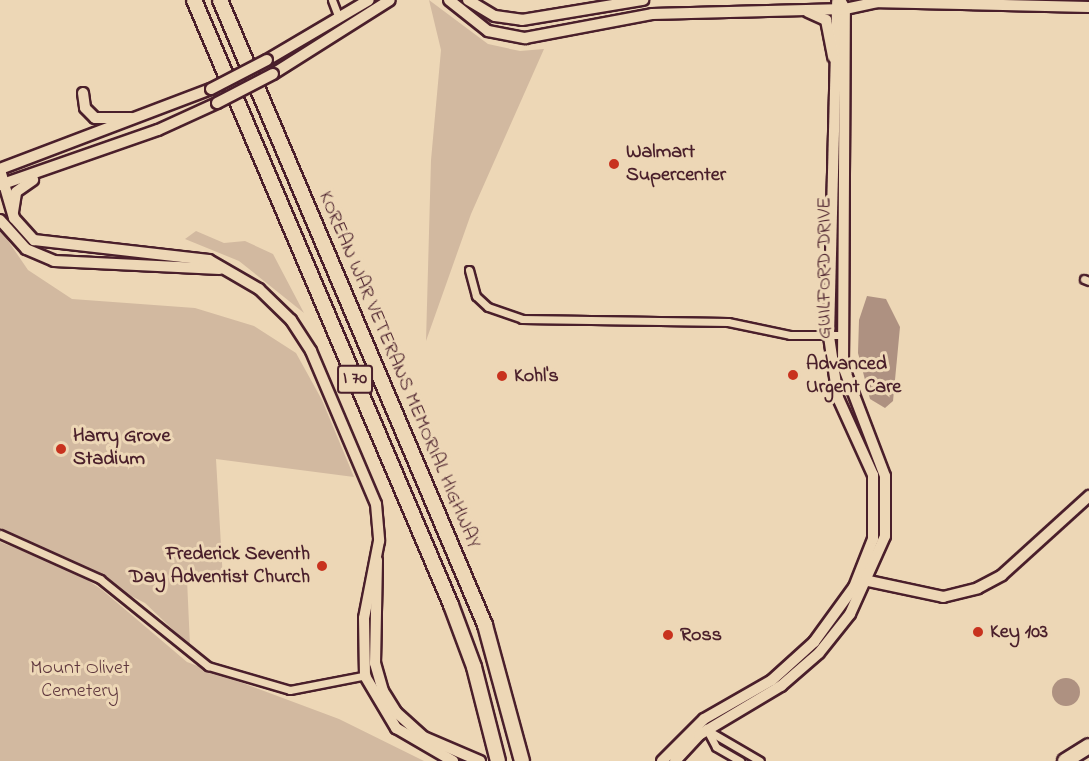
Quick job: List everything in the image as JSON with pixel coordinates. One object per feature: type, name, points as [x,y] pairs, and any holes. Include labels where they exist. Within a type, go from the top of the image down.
[{"type":"highway","name":"KOREAN WAR VETERANS MEMORIAL HIGHWAY","points":[[222,0],[485,625],[522,761]]},
{"type":"highway","name":"I 70","points":[[194,1],[451,605],[477,677],[498,761]]},
{"type":"highway","points":[[485,625],[529,761]]},
{"type":"highway","points":[[1065,761],[1089,746]]},
{"type":"main road","points":[[369,0],[267,60],[169,109],[0,170],[1,185],[14,218],[45,244],[183,254],[221,269],[272,300],[311,351],[376,504],[376,673],[404,720],[432,742],[480,761]]},
{"type":"main road","points":[[1,185],[53,168],[217,102],[273,74],[390,0]]},
{"type":"main road","points":[[450,0],[488,31],[525,38],[652,14],[784,9],[877,2],[1074,2],[1089,7]]},
{"type":"main road","points":[[468,0],[495,16],[538,20],[643,0]]},
{"type":"main road","points":[[475,0],[495,16]]},
{"type":"main road","name":"GUILFORD DRIVE","points":[[842,4],[833,57],[829,336],[838,398],[861,442],[875,488],[873,539],[863,579]]},
{"type":"main road","name":"GUILFORD DRIVE","points":[[662,761],[704,725],[799,671],[840,629],[885,536],[887,486],[844,377],[842,4]]},
{"type":"main road","points":[[784,9],[826,20],[833,57]]},
{"type":"main road","points":[[83,93],[85,108],[95,118],[127,119],[169,109]]},
{"type":"main road","points":[[14,218],[16,192],[53,168]]},
{"type":"main road","points":[[0,220],[26,249],[54,261],[221,269]]},
{"type":"main road","points":[[863,579],[943,597],[978,588],[1002,575],[1089,496]]},
{"type":"main road","points":[[377,559],[364,618],[364,676],[396,728],[453,761]]},
{"type":"main road","name":"GUILFORD DRIVE","points":[[675,761],[704,725]]},
{"type":"street","points":[[332,0],[339,18]]},
{"type":"street","points":[[469,270],[476,296],[488,307],[522,319],[728,322],[790,335],[842,335]]},
{"type":"street","points":[[0,534],[100,579],[208,666],[281,689],[317,688],[376,673]]},
{"type":"street","points":[[704,725],[716,747],[740,761]]},
{"type":"street","points":[[704,725],[760,761]]},
{"type":"green space","points":[[429,0],[488,44],[520,51],[544,49],[471,214],[426,341],[431,160],[441,50]]},
{"type":"green space","points":[[0,229],[28,270],[72,299],[195,308],[254,326],[296,353],[322,400],[354,477],[216,459],[223,580],[187,579],[190,646],[145,603],[0,530]]},
{"type":"green space","points":[[196,231],[224,243],[245,241],[273,254],[304,313],[239,261],[185,239]]},
{"type":"green space","name":"Mount Olivet Cemetery","points":[[0,542],[72,570],[101,589],[187,662],[339,719],[424,761],[0,761]]},
{"type":"shaded area","points":[[867,296],[886,299],[900,327],[893,401],[885,408],[870,399],[858,353],[859,320]]},
{"type":"shaded area","points":[[1066,678],[1076,682],[1080,692],[1076,702],[1066,706],[1056,702],[1052,692],[1056,682]]},
{"type":"place","name":"Walmart Supercenter","points":[[614,164]]},
{"type":"place","name":"Advanced Urgent Care","points":[[793,375]]},
{"type":"place","name":"Kohl's","points":[[502,376]]},
{"type":"place","name":"Harry Grove Stadium","points":[[61,449]]},
{"type":"place","name":"Frederick Seventh Day Adventist Church","points":[[322,566]]},
{"type":"place","name":"Key 103","points":[[978,632]]},
{"type":"place","name":"Ross","points":[[668,635]]}]
